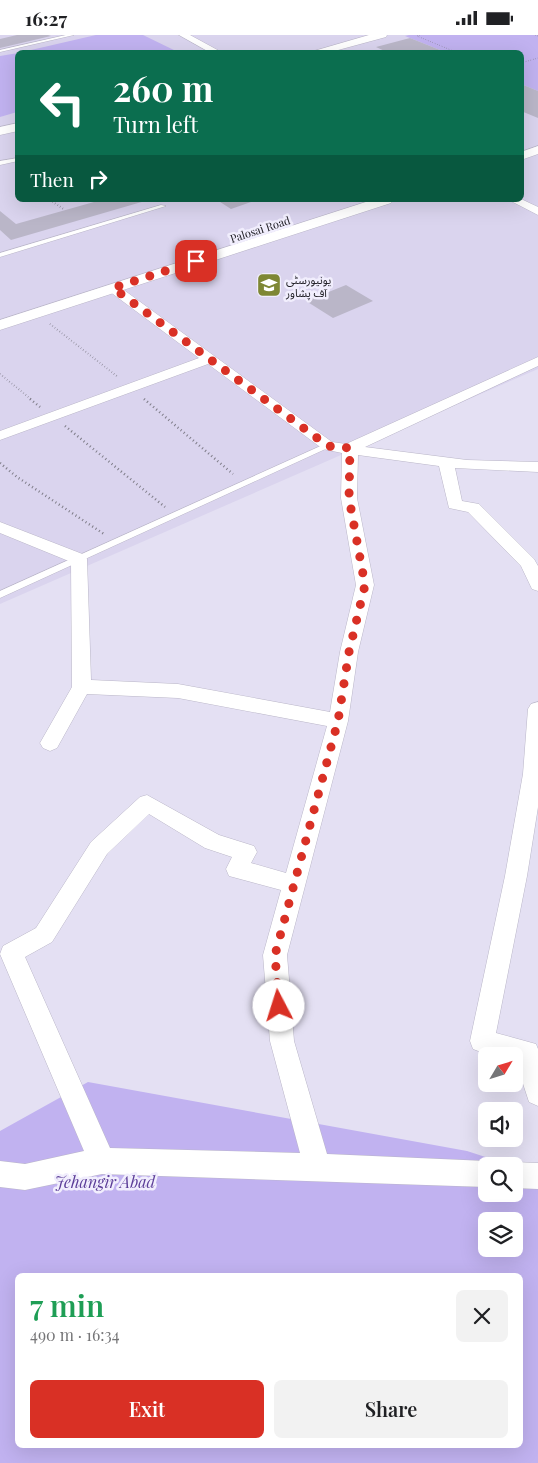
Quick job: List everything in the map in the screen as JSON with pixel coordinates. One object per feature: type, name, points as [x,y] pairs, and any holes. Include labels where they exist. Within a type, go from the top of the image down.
[{"type":"street","points":[[183,35],[213,50]]},
{"type":"street","points":[[324,50],[382,35]]},
{"type":"street","points":[[0,131],[15,128]]},
{"type":"street","points":[[524,144],[538,139]]},
{"type":"street","points":[[524,155],[538,150]]},
{"type":"street","name":"Palosai Road","points":[[0,313],[109,283],[343,202]]},
{"type":"street","points":[[0,325],[109,283],[379,202]]},
{"type":"street","points":[[519,202],[538,212]]},
{"type":"street","points":[[109,283],[328,446],[467,465],[538,467]]},
{"type":"street","points":[[0,436],[209,359]]},
{"type":"street","points":[[350,448],[538,361]]},
{"type":"street","points":[[317,1167],[282,1041],[275,955],[338,721],[349,652],[365,585],[349,498],[350,448]]},
{"type":"street","points":[[446,462],[455,504],[473,508],[528,563],[538,585]]},
{"type":"street","points":[[0,527],[79,559],[82,687],[50,743]]},
{"type":"street","points":[[82,687],[178,691],[338,721]]},
{"type":"street","points":[[538,709],[534,775],[516,876],[482,1041],[527,1052],[538,1093]]},
{"type":"street","points":[[102,1161],[11,953],[44,935],[99,848],[147,803],[213,842],[246,852],[237,869],[293,883]]},
{"type":"street","points":[[0,1174],[25,1177],[102,1161],[478,1174]]},
{"type":"street","points":[[523,1175],[538,1176]]},
{"type":"lane","points":[[0,51],[72,35]]},
{"type":"lane","points":[[0,163],[15,160]]},
{"type":"lane","points":[[0,255],[164,206],[158,202]]},
{"type":"lane","points":[[0,595],[328,446]]},
{"type":"path","points":[[420,35],[417,36],[451,50]]},
{"type":"path","points":[[534,35],[538,36]]},
{"type":"path","points":[[524,62],[538,58]]},
{"type":"path","points":[[53,202],[65,210]]},
{"type":"path","points":[[0,374],[176,515]]},
{"type":"path","points":[[0,463],[17,477],[116,542]]},
{"type":"shaded area","name":"یونیورسٹی آف پشاور","points":[[0,35],[538,35],[538,369],[0,604]]},
{"type":"green space","points":[[96,35],[143,35],[174,50],[31,50]]},
{"type":"green space","points":[[538,35],[538,91],[524,85],[524,50],[440,50],[405,36]]},
{"type":"green space","points":[[15,54],[15,113],[0,117],[0,56]]},
{"type":"green space","name":"Jehangir Abad","points":[[88,1082],[467,1151],[485,1157],[478,1157],[478,1202],[523,1202],[523,1170],[538,1175],[538,1463],[0,1463],[0,1131]]},
{"type":"building","points":[[17,35],[51,36],[0,48],[0,39]]},
{"type":"building","points":[[410,38],[440,50],[382,50],[376,47]]},
{"type":"building","points":[[524,85],[538,91],[538,118],[524,112]]},
{"type":"building","points":[[94,202],[142,202],[11,240],[0,230],[0,211],[16,224]]},
{"type":"building","points":[[220,202],[251,202],[231,209]]},
{"type":"building","points":[[346,285],[373,301],[333,318],[306,301]]},
{"type":"place","name":"یونیورسٹی آف پشاور","points":[[269,285]]},
{"type":"route","points":[[196,261],[113,288],[328,446],[350,448],[349,498],[365,585],[349,652],[338,721],[275,955],[279,1006]]}]
